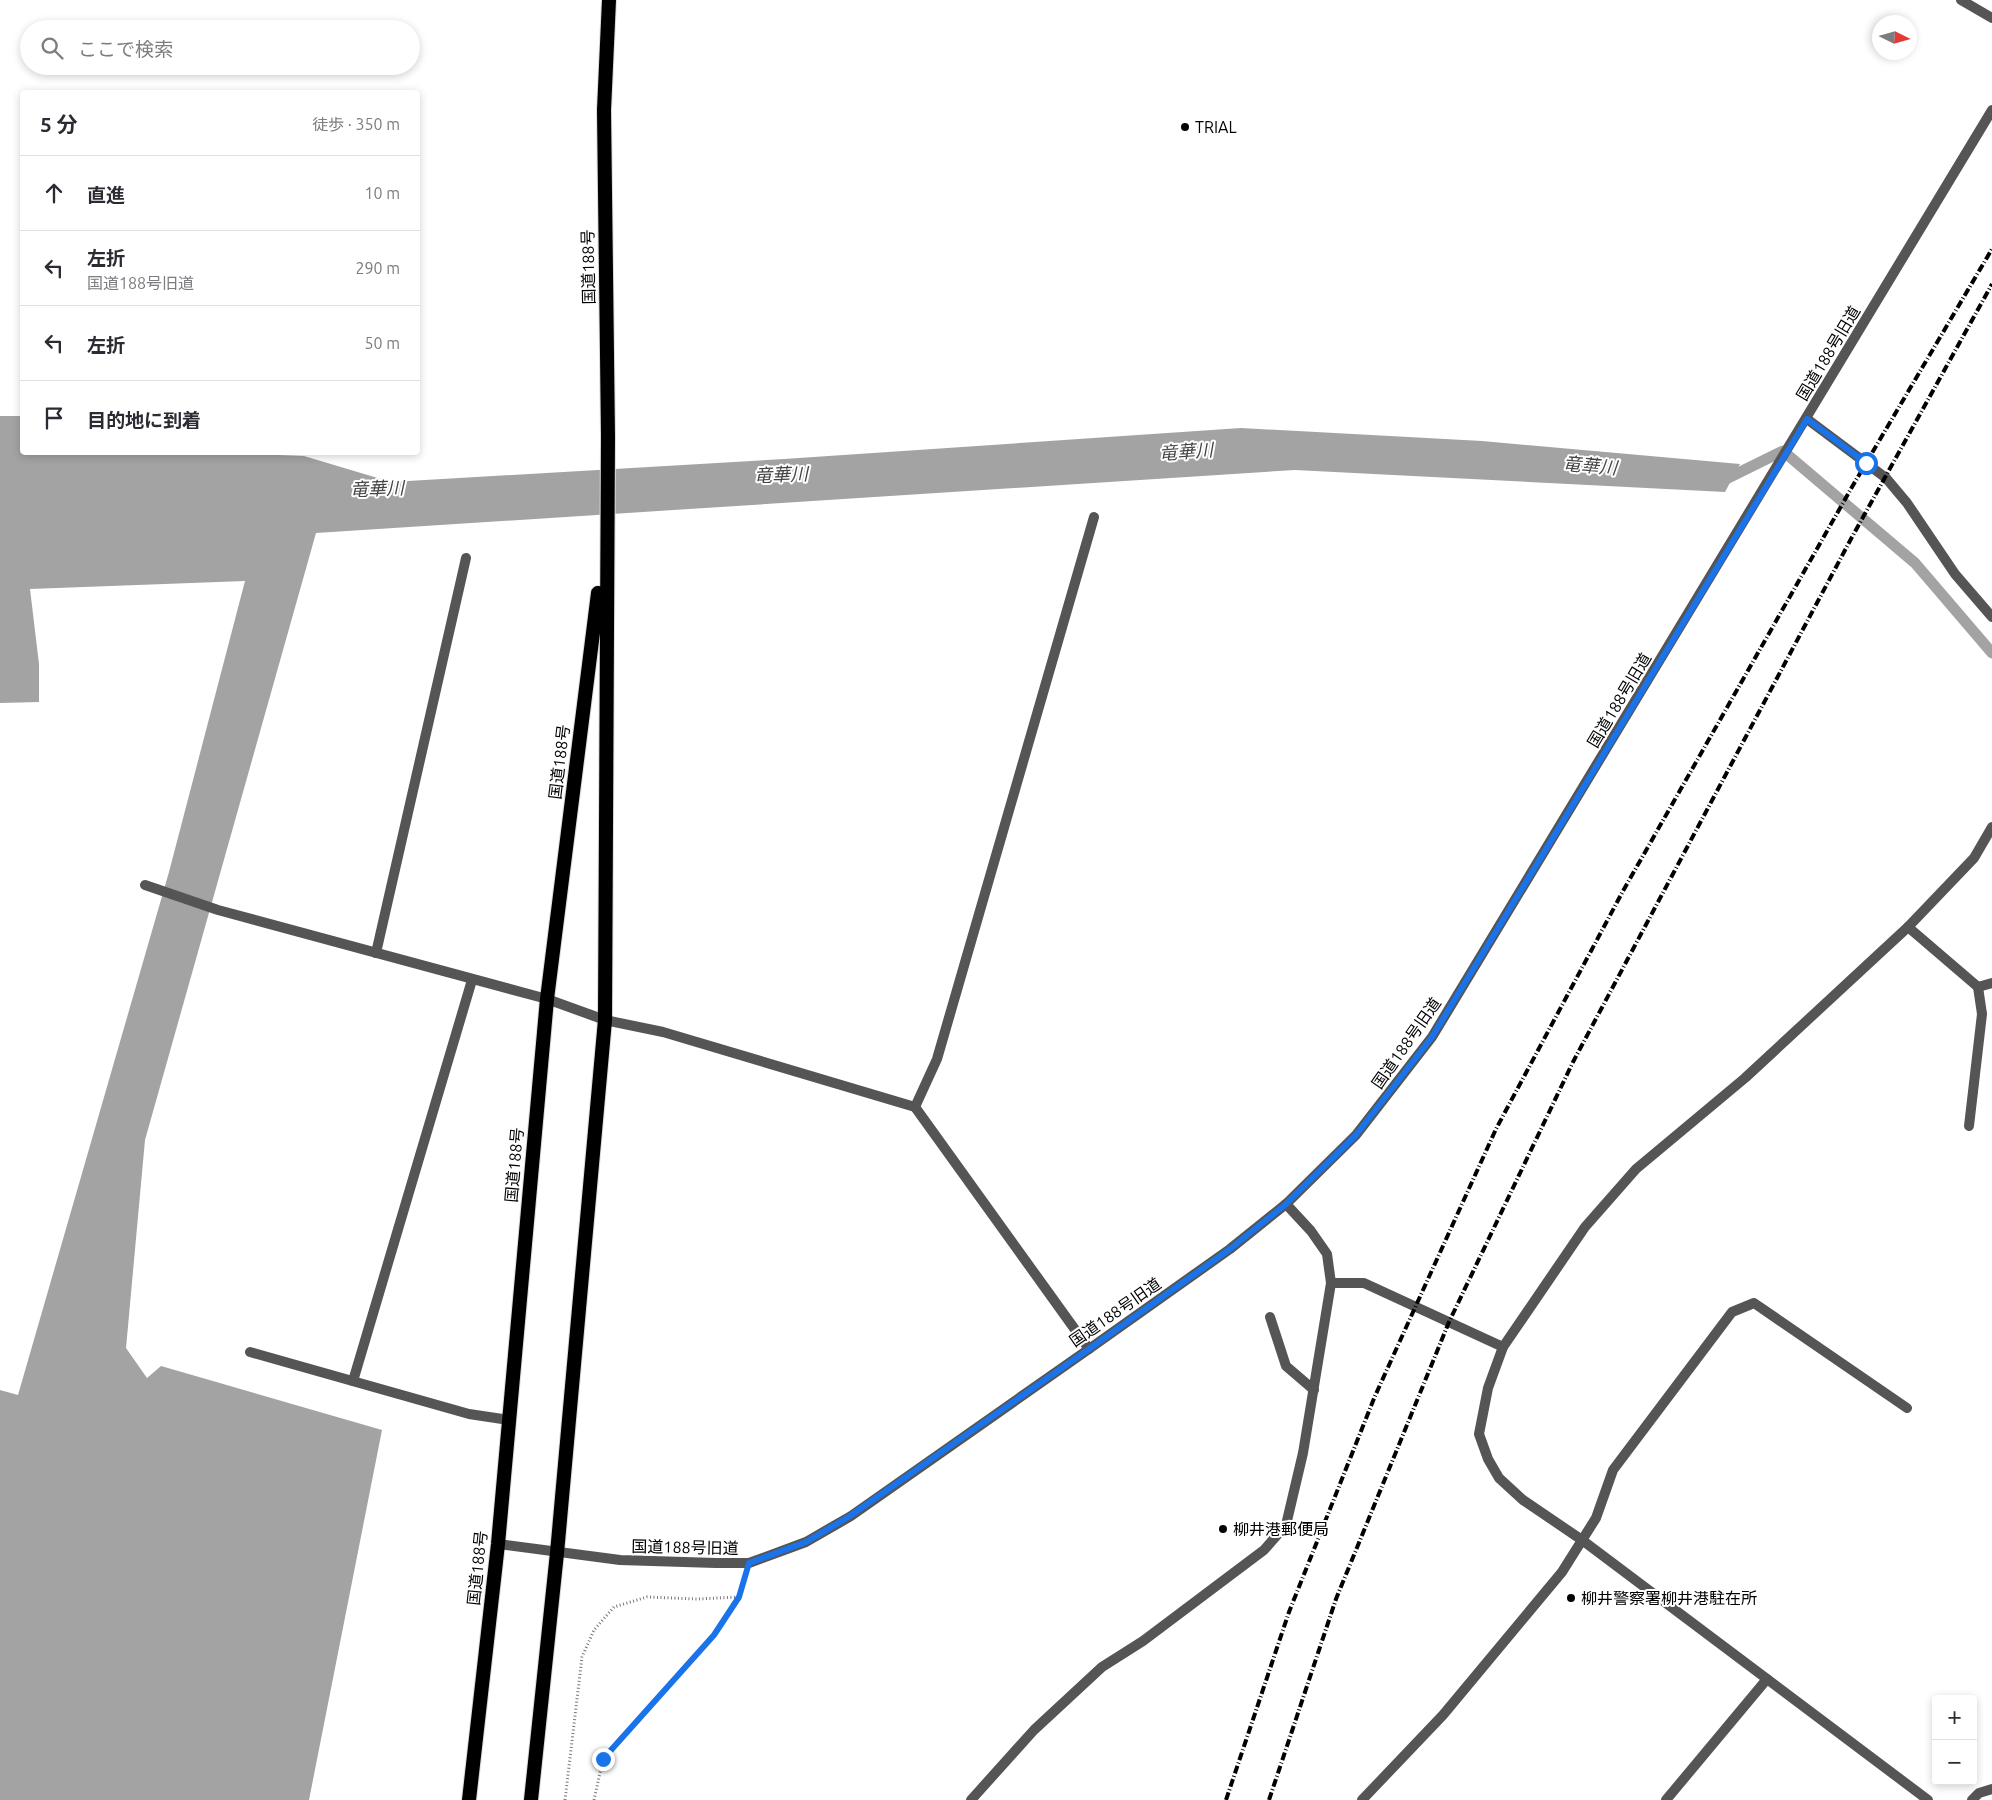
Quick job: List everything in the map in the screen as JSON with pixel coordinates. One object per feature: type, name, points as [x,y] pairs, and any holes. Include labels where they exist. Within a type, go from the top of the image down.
[{"type":"highway","name":"国道188号","points":[[532,1800],[558,1553],[605,1020],[608,436],[604,110],[609,0]]},
{"type":"highway","name":"国道188号","points":[[469,1800],[498,1544],[547,999],[606,534]]},
{"type":"street","points":[[1961,0],[1992,18]]},
{"type":"street","name":"国道188号旧道","points":[[498,1544],[620,1560],[749,1563],[806,1542],[850,1516],[1089,1349],[1230,1249],[1286,1204],[1356,1135],[1432,1037],[1992,110]]},
{"type":"street","points":[[1807,419],[1854,452],[1886,478],[1907,503],[1955,574],[1992,617]]},
{"type":"street","points":[[915,1107],[937,1059],[1094,517]]},
{"type":"street","points":[[376,953],[466,558]]},
{"type":"street","points":[[1928,1800],[1582,1540],[1523,1500],[1499,1478],[1488,1459],[1479,1434],[1488,1388],[1503,1347],[1585,1227],[1636,1169],[1745,1078],[1908,927],[1974,858],[1992,827]]},
{"type":"street","points":[[149,886],[218,910],[547,999],[605,1020],[663,1032],[915,1107],[1089,1349]]},
{"type":"street","points":[[1908,927],[1978,987],[1982,1014],[1969,1126]]},
{"type":"street","points":[[354,1381],[472,980]]},
{"type":"street","points":[[1978,987],[1992,983]]},
{"type":"street","points":[[971,1800],[1034,1730],[1102,1667],[1143,1641],[1264,1550],[1286,1525],[1303,1453],[1331,1283],[1327,1254],[1311,1230],[1286,1204]]},
{"type":"street","points":[[1331,1283],[1364,1284],[1503,1347]]},
{"type":"street","points":[[1362,1800],[1443,1715],[1562,1572],[1596,1518],[1613,1470],[1732,1312],[1754,1303],[1907,1408]]},
{"type":"street","points":[[1270,1317],[1286,1366],[1314,1390]]},
{"type":"street","points":[[250,1352],[469,1414],[509,1420]]},
{"type":"street","points":[[1666,1800],[1767,1679]]},
{"type":"street","points":[[1972,1800],[1979,1793],[1992,1790]]},
{"type":"path","points":[[594,1800],[603,1759],[714,1635],[739,1597],[749,1563]]},
{"type":"path","points":[[566,1800],[582,1657],[594,1630],[614,1607],[647,1597],[697,1599],[739,1597]]},
{"type":"water","points":[[0,416],[20,416],[20,455],[304,456],[391,482],[784,459],[1241,428],[1482,441],[1740,464],[1725,492],[1295,470],[316,533],[145,1140],[126,1348],[147,1378],[161,1366],[382,1430],[309,1800],[0,1800],[0,1390],[18,1395],[169,872],[245,581],[30,589],[39,664],[39,702],[0,703]]},
{"type":"waterway","name":"竜華川","points":[[1721,478],[1726,479],[1783,451],[1915,563],[1992,653]]},
{"type":"railway","points":[[1226,1800],[1289,1612],[1375,1396],[1496,1129],[1623,891],[1852,487],[1992,249]]},
{"type":"railway","points":[[1269,1800],[1336,1599],[1449,1322],[1573,1062],[1852,537],[1992,284]]},
{"type":"place","name":"TRIAL","points":[[1185,127]]},
{"type":"place","name":"柳井港郵便局","points":[[1223,1529]]},
{"type":"place","name":"柳井警察署柳井港駐在所","points":[[1571,1598]]},
{"type":"route","points":[[603,1759],[714,1635],[739,1597],[749,1563],[806,1542],[850,1516],[1089,1349],[1230,1249],[1286,1204],[1356,1135],[1432,1037],[1807,419],[1854,452],[1866,463]]}]
